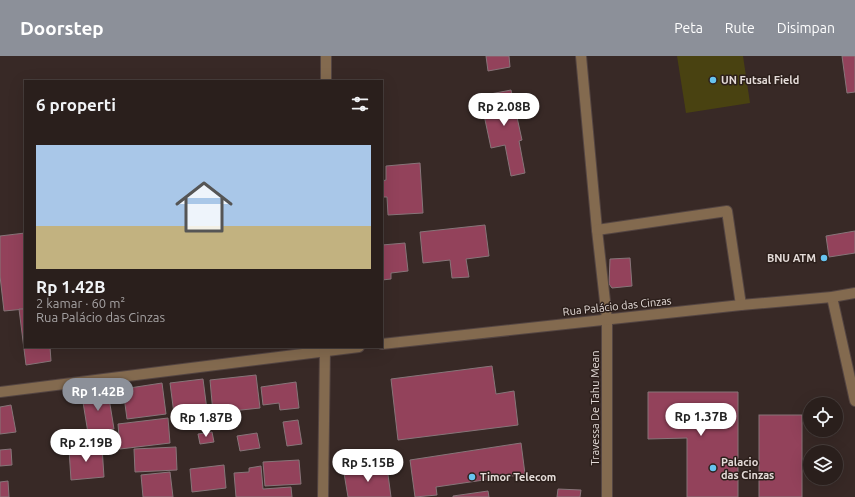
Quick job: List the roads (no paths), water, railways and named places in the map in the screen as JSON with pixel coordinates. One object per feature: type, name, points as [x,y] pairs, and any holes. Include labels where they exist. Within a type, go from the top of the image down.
[{"type":"street","points":[[326,56],[326,80]]},
{"type":"street","name":"Travessa De Tahu Mean","points":[[581,56],[607,319],[607,497]]},
{"type":"street","points":[[597,230],[727,211],[741,305]]},
{"type":"street","name":"Rua Palácio das Cinzas","points":[[383,344],[741,305],[832,297],[855,293]]},
{"type":"street","points":[[832,297],[855,401]]},
{"type":"street","points":[[0,392],[325,349],[342,348]]},
{"type":"street","points":[[323,497],[325,349]]},
{"type":"place","name":"UN Futsal Field","points":[[713,80]]},
{"type":"place","name":"BNU ATM","points":[[824,258]]},
{"type":"place","name":"Palacio das Cinzas","points":[[713,468]]},
{"type":"place","name":"Timor Telecom","points":[[472,477]]}]
